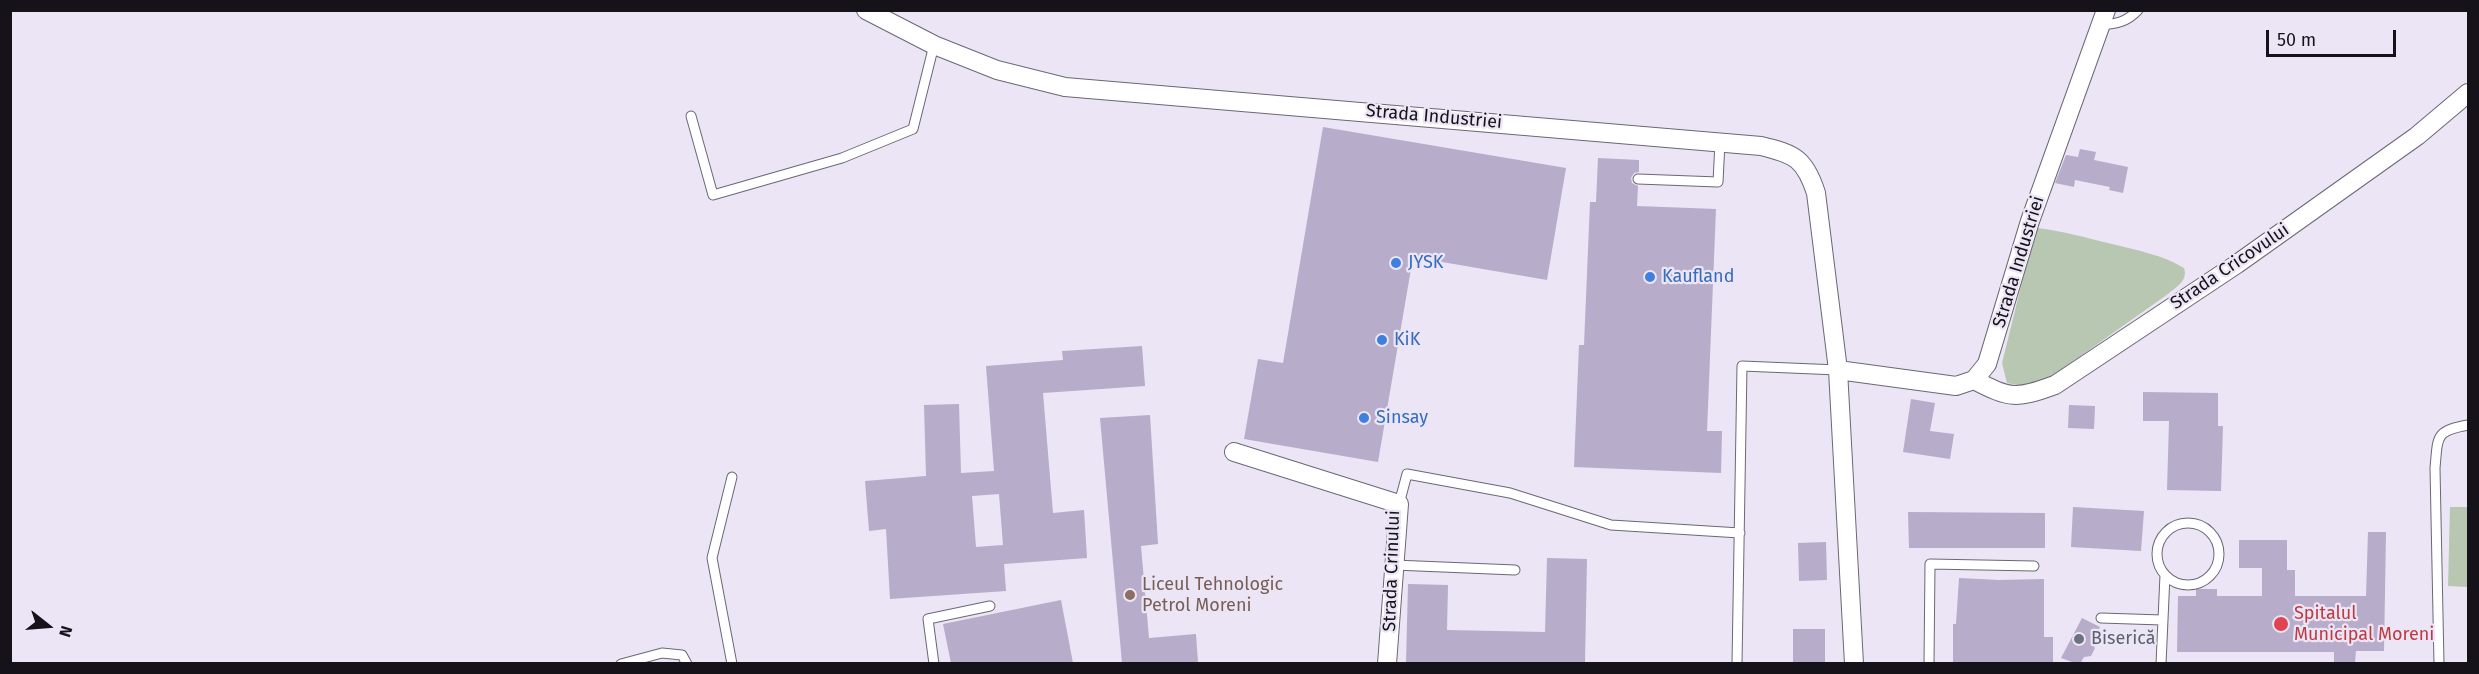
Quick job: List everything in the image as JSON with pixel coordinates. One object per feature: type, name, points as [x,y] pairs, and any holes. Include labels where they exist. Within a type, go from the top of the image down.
[{"type":"street","name":"Strada Industriei","points":[[866,10],[934,45],[997,70],[1065,87],[1761,146],[1784,152],[1798,159],[1809,172],[1816,193],[1838,370],[1854,663]]},
{"type":"street","name":"Strada Industriei","points":[[1974,380],[1987,364],[1993,348],[2030,221],[2103,18]]},
{"type":"street","name":"Strada Cricovului","points":[[1974,380],[2002,395],[2030,394],[2055,385],[2217,277],[2417,136],[2469,93]]},
{"type":"street","points":[[1838,370],[1956,386],[1974,380]]},
{"type":"street","name":"Strada Crinului","points":[[1234,452],[1399,504],[1387,663]]},
{"type":"lane","points":[[2103,18],[2117,24],[2131,18],[2138,10]]},
{"type":"lane","points":[[691,116],[713,195],[842,158],[914,129],[934,45]]},
{"type":"lane","points":[[1638,179],[1718,182],[1720,142]]},
{"type":"lane","points":[[1737,663],[1742,366],[1838,370]]},
{"type":"lane","points":[[2439,663],[2435,468],[2437,445],[2440,435],[2445,430],[2469,425]]},
{"type":"lane","points":[[1399,504],[1407,474],[1510,493],[1611,525],[1740,533]]},
{"type":"lane","points":[[732,477],[712,558],[732,663]]},
{"type":"lane","points":[[2161,663],[2165,575],[2159,566],[2158,545],[2163,535],[2181,524],[2192,523],[2211,533],[2219,551],[2218,561],[2209,578],[2201,583],[2181,585],[2165,575]]},
{"type":"lane","points":[[1929,663],[1930,564],[2034,566]]},
{"type":"lane","points":[[1394,565],[1515,570]]},
{"type":"lane","points":[[934,663],[928,619],[990,606]]},
{"type":"lane","points":[[2101,618],[2163,620]]},
{"type":"lane","points":[[621,663],[662,653],[682,655],[687,663]]},
{"type":"green space","points":[[2037,228],[2149,253],[2176,263],[2184,268],[2185,273],[2181,283],[2168,294],[2048,379],[2022,386],[2007,383],[2002,363]]},
{"type":"green space","points":[[2450,507],[2468,507],[2468,587],[2448,586]]},
{"type":"building","points":[[1323,127],[1566,168],[1547,280],[1413,257],[1378,462],[1244,439],[1258,359],[1283,363]]},
{"type":"building","points":[[2080,149],[2096,152],[2094,160],[2128,167],[2123,193],[2109,190],[2110,187],[2075,180],[2074,187],[2055,183],[2066,155],[2078,157]]},
{"type":"building","name":"Kaufland","points":[[1598,158],[1639,160],[1639,172],[1634,173],[1631,178],[1632,183],[1638,186],[1637,206],[1716,209],[1707,431],[1722,431],[1721,473],[1574,467],[1579,345],[1584,345],[1590,202],[1596,202]]},
{"type":"building","points":[[1142,346],[1145,386],[1043,393],[1053,513],[1084,510],[1087,558],[1004,564],[1006,591],[890,599],[886,529],[869,531],[865,481],[926,476],[924,405],[959,404],[961,473],[994,471],[986,366],[1063,360],[1062,351]],"holes":[[[999,494],[1003,545],[976,547],[972,496]]]},
{"type":"building","points":[[2143,392],[2218,393],[2218,426],[2223,426],[2221,491],[2167,490],[2169,421],[2143,421]]},
{"type":"building","points":[[1911,399],[1935,403],[1930,431],[1954,434],[1950,459],[1903,452]]},
{"type":"building","points":[[2069,405],[2095,406],[2094,429],[2068,428]]},
{"type":"building","points":[[1150,415],[1158,544],[1141,546],[1149,638],[1196,634],[1198,663],[1122,663],[1100,418]]},
{"type":"building","points":[[2073,507],[2144,511],[2141,551],[2071,547]]},
{"type":"building","points":[[1908,512],[2045,513],[2045,548],[1909,548]]},
{"type":"building","name":"Spitalul Municipal Moreni","points":[[2368,532],[2386,532],[2384,651],[2356,651],[2355,663],[2334,663],[2334,652],[2177,652],[2178,596],[2196,596],[2196,589],[2217,589],[2217,596],[2262,596],[2262,568],[2239,568],[2239,540],[2287,540],[2287,570],[2295,570],[2295,596],[2366,596]]},
{"type":"building","points":[[1826,542],[1827,580],[1799,581],[1798,543]]},
{"type":"building","points":[[1547,558],[1587,559],[1585,663],[1406,663],[1408,584],[1448,585],[1447,630],[1545,632]]},
{"type":"building","points":[[1959,578],[2044,579],[2044,637],[2053,637],[2053,663],[1953,663],[1953,624],[1956,624]]},
{"type":"building","points":[[1061,600],[1073,663],[951,663],[943,624]]},
{"type":"building","name":"Biserică","points":[[2082,618],[2100,627],[2092,643],[2095,648],[2091,656],[2084,657],[2081,662],[2075,663],[2061,658]]},
{"type":"building","points":[[1793,629],[1825,629],[1825,663],[1793,663]]},
{"type":"place","name":"JYSK","points":[[1396,263]]},
{"type":"place","name":"Kaufland","points":[[1650,277]]},
{"type":"place","name":"KiK","points":[[1382,340]]},
{"type":"place","name":"Sinsay","points":[[1364,418]]},
{"type":"place","name":"Liceul Tehnologic Petrol Moreni","points":[[1130,595]]},
{"type":"place","name":"Spitalul Municipal Moreni","points":[[2281,624]]},
{"type":"place","name":"Biserică","points":[[2079,639]]}]
